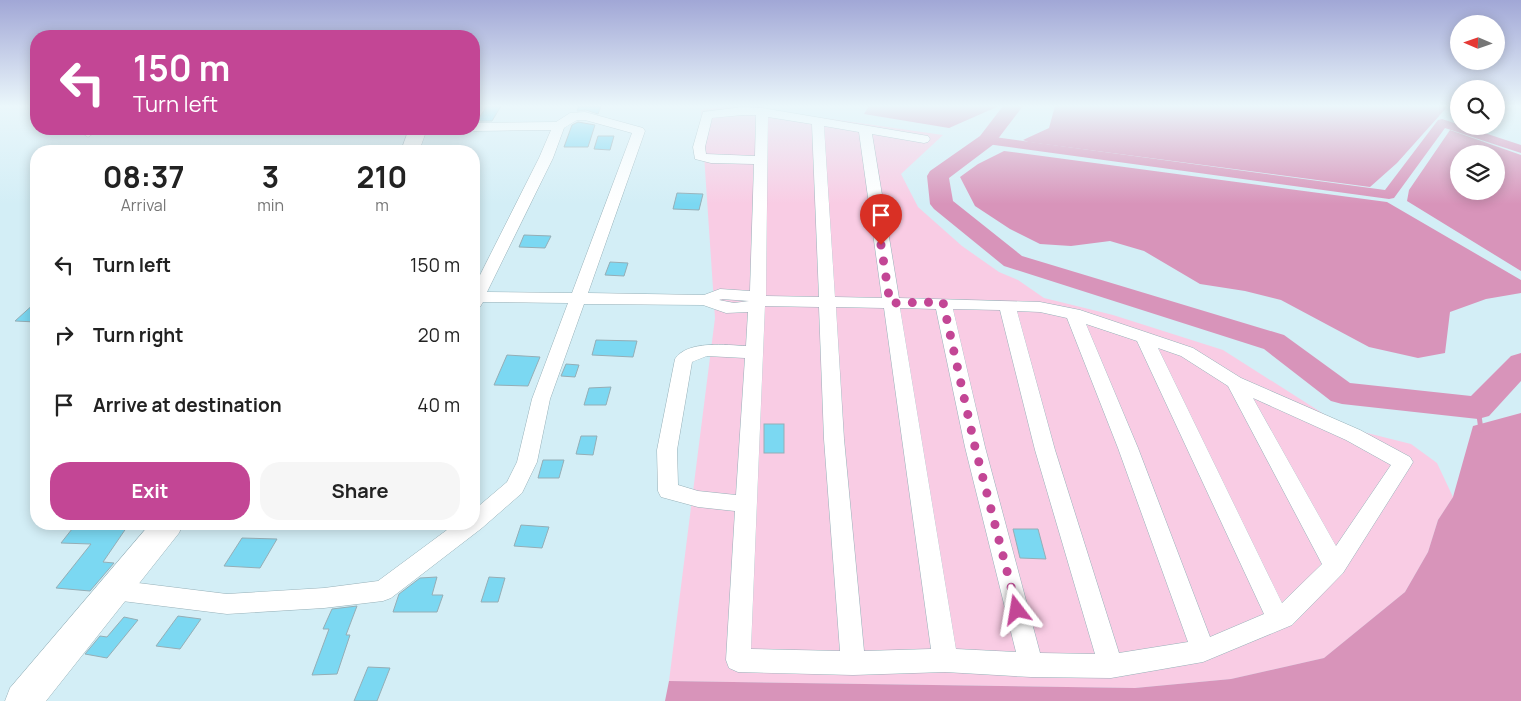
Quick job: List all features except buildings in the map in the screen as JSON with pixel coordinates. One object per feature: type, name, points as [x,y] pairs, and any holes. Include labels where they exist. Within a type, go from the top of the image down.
[{"type":"street","points":[[480,289],[554,139]]},
{"type":"street","points":[[480,516],[516,487],[527,462],[541,399],[637,139]]},
{"type":"street","points":[[701,139],[699,147],[700,156],[712,159],[761,160]]},
{"type":"street","points":[[480,299],[706,300],[718,307],[745,308],[759,301],[943,302],[1040,307],[1074,314],[1187,352],[1235,382],[1353,435],[1403,462],[1336,566],[1284,617],[1202,651],[1111,666],[1031,665],[945,660],[853,663],[738,660],[754,352],[759,301],[761,139]]},
{"type":"street","points":[[819,139],[834,440],[853,663]]},
{"type":"street","points":[[866,139],[945,660]]},
{"type":"street","points":[[917,139],[924,140]]},
{"type":"street","points":[[943,302],[975,447],[1031,665]]},
{"type":"street","points":[[1007,305],[1045,450],[1111,666]]},
{"type":"street","points":[[1074,314],[1128,448],[1202,651]]},
{"type":"street","points":[[1144,338],[1278,619]]},
{"type":"street","points":[[746,504],[698,499],[668,491],[667,450],[684,359],[705,350],[754,352]]},
{"type":"street","points":[[1235,382],[1336,566]]},
{"type":"street","points":[[23,701],[163,530]]},
{"type":"street","points":[[114,590],[227,604],[324,598],[383,591],[463,530]]},
{"type":"shaded area","points":[[703,139],[939,139],[901,174],[918,207],[962,246],[999,272],[1018,280],[1044,298],[1113,315],[1223,350],[1330,418],[1363,432],[1411,444],[1437,463],[1453,497],[1438,520],[1428,552],[1405,592],[1324,658],[1231,679],[1135,688],[669,681],[715,318]]},
{"type":"shaded area","points":[[1419,139],[1397,163],[1370,187],[1023,140]]},
{"type":"shaded area","points":[[1444,139],[1475,139],[1493,145],[1450,145],[1450,200],[1505,200],[1505,149],[1521,155],[1521,271],[1407,201],[1409,190]]},
{"type":"shaded area","points":[[1004,151],[1387,202],[1521,280],[1521,293],[1486,299],[1450,312],[1445,353],[1418,358],[1369,347],[1281,300],[1245,291],[1200,284],[1144,251],[1110,241],[1071,246],[1040,244],[1010,229],[975,206],[960,177],[978,164]]},
{"type":"shaded area","points":[[1521,413],[1521,701],[665,701],[669,681],[1135,688],[1231,679],[1324,658],[1405,592],[1428,552],[1438,520],[1453,497],[1473,426]]},
{"type":"waterway","points":[[988,139],[938,176],[942,204],[1013,261],[1274,342],[1342,393],[1478,408],[1521,363]]},
{"type":"waterway","points":[[987,140],[1389,195],[1430,139]]},
{"type":"waterway","points":[[1490,139],[1521,149]]},
{"type":"waterway","points":[[1478,408],[1481,430]]},
{"type":"route","points":[[881,245],[890,303],[943,302],[975,447],[1017,610]]}]
